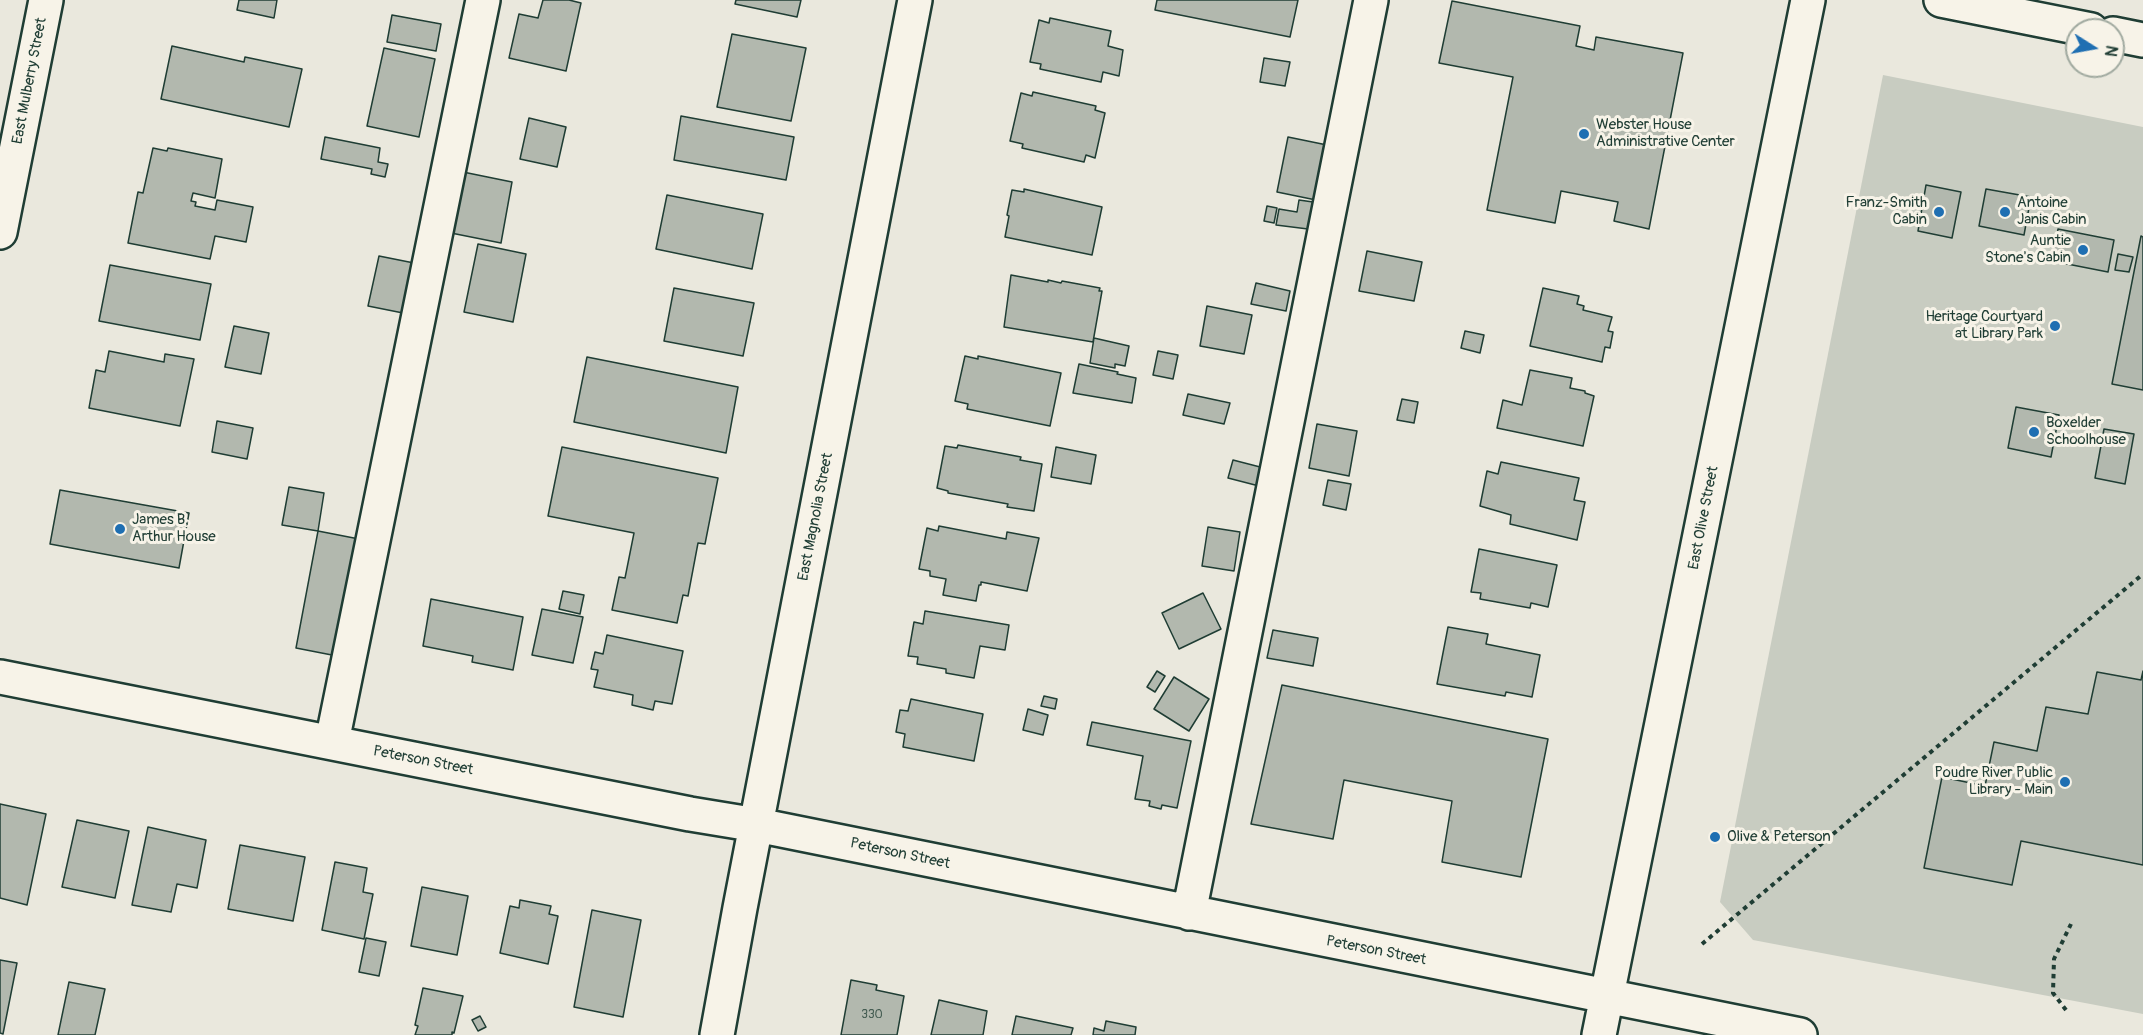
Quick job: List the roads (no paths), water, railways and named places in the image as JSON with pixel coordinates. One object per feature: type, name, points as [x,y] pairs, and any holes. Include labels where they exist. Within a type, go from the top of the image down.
[{"type":"main road","name":"East Mulberry Street","points":[[0,232],[46,0]]},
{"type":"main road","points":[[332,742],[483,0]]},
{"type":"main road","name":"East Magnolia Street","points":[[717,1035],[915,0]]},
{"type":"main road","points":[[1189,913],[1371,0]]},
{"type":"main road","name":"East Olive Street","points":[[1599,1035],[1808,0]]},
{"type":"main road","points":[[1941,0],[2065,25]]},
{"type":"main road","points":[[2125,36],[2143,40]]},
{"type":"main road","name":"Peterson Street","points":[[0,677],[690,814],[757,825],[1800,1035]]},
{"type":"place","name":"Webster House Administrative Center","points":[[1584,134]]},
{"type":"place","name":"Franz-Smith Cabin","points":[[1939,212]]},
{"type":"place","name":"Antoine Janis Cabin","points":[[2005,212]]},
{"type":"place","name":"Auntie Stone's Cabin","points":[[2083,250]]},
{"type":"place","name":"Heritage Courtyard at Library Park","points":[[2055,326]]},
{"type":"place","name":"Boxelder Schoolhouse","points":[[2034,432]]},
{"type":"place","name":"James B. Arthur House","points":[[120,529]]},
{"type":"place","name":"Poudre River Public Library - Main","points":[[2065,782]]},
{"type":"place","name":"Olive & Peterson","points":[[1715,837]]}]
